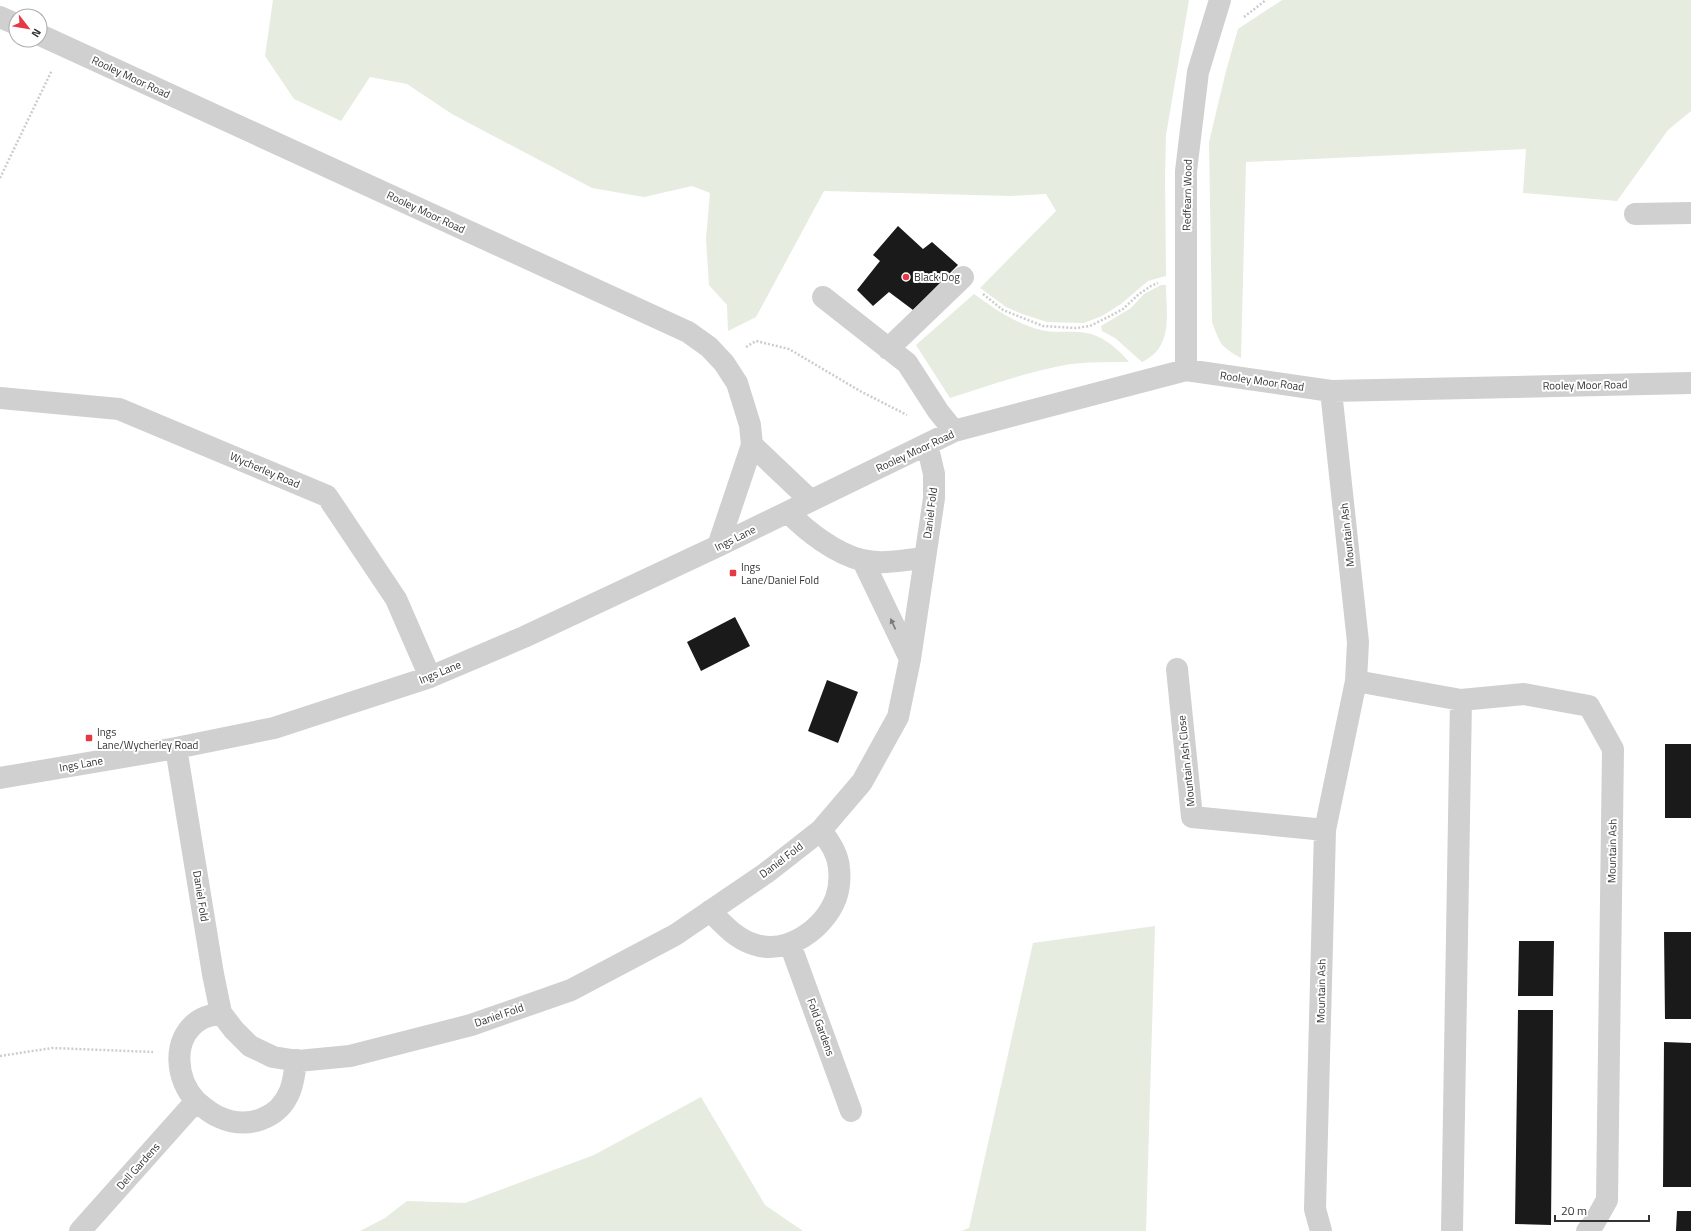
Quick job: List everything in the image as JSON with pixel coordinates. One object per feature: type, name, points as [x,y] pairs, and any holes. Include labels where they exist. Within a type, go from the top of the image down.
[{"type":"street","name":"Redfearn Wood","points":[[1186,370],[1187,163],[1198,72],[1220,0]]},
{"type":"street","name":"Rooley Moor Road","points":[[48,39],[688,332],[709,347],[724,363],[737,383],[750,425],[752,446],[718,546]]},
{"type":"street","points":[[1635,214],[1691,213]]},
{"type":"street","points":[[888,349],[963,277]]},
{"type":"street","points":[[823,297],[907,363],[938,411],[954,431]]},
{"type":"street","name":"Rooley Moor Road","points":[[852,481],[954,431],[1186,370],[1330,390],[1691,383]]},
{"type":"street","name":"Mountain Ash","points":[[1322,1231],[1315,1209],[1325,830],[1356,681],[1358,642],[1330,390]]},
{"type":"street","name":"Wycherley Road","points":[[0,398],[118,409],[327,496],[396,599],[430,677]]},
{"type":"street","name":"Daniel Fold","points":[[176,748],[213,974],[221,1013],[234,1030],[250,1046],[273,1057],[296,1060],[350,1056],[471,1026],[571,990],[675,935],[766,872],[821,830],[862,782],[898,718],[910,659],[934,498],[934,474],[927,444]]},
{"type":"street","points":[[752,446],[810,500]]},
{"type":"street","name":"Ings Lane","points":[[0,778],[176,748],[274,728],[430,677],[524,636],[718,546],[810,500],[852,481]]},
{"type":"street","points":[[788,512],[800,525],[825,542],[844,553],[863,561],[886,562],[924,558]]},
{"type":"street","points":[[863,561],[910,659]]},
{"type":"street","name":"Mountain Ash Close","points":[[1177,669],[1192,817],[1325,830]]},
{"type":"street","name":"Mountain Ash","points":[[1356,681],[1461,700],[1524,694],[1589,706],[1613,749],[1607,1200],[1594,1223],[1587,1231]]},
{"type":"street","points":[[1452,1231],[1461,700]]},
{"type":"street","points":[[710,911],[734,934],[754,944],[771,947],[790,944],[803,937],[817,925],[830,910],[836,897],[839,883],[839,866],[837,855],[821,830]]},
{"type":"street","name":"Fold Gardens","points":[[790,944],[851,1111]]},
{"type":"street","points":[[221,1013],[206,1017],[197,1022],[188,1032],[181,1045],[179,1055],[182,1079],[188,1093],[196,1101],[218,1117],[238,1123],[258,1122],[271,1116],[284,1104],[292,1084],[296,1060]]},
{"type":"street","name":"Dell Gardens","points":[[80,1231],[196,1101]]},
{"type":"path","points":[[0,178],[64,46]]},
{"type":"path","points":[[963,277],[1003,310],[1043,326],[1056,328],[1090,326],[1124,309],[1139,294],[1151,286],[1164,281],[1186,281]]},
{"type":"path","points":[[724,363],[756,340],[789,349],[860,391],[913,418],[927,444]]},
{"type":"path","points":[[0,1056],[52,1048],[156,1052],[179,1055]]},
{"type":"shaded area","points":[[273,0],[1189,0],[1166,135],[1166,276],[1148,281],[1121,304],[1102,316],[1084,323],[1047,322],[1006,307],[980,288],[1056,211],[1046,194],[1011,196],[824,191],[756,317],[728,331],[727,305],[709,285],[706,239],[710,193],[692,186],[644,197],[592,188],[452,114],[407,84],[370,77],[341,121],[294,99],[265,56]]},
{"type":"shaded area","points":[[1282,0],[1691,0],[1691,111],[1668,130],[1617,201],[1523,193],[1526,149],[1246,162],[1241,358],[1225,348],[1219,340],[1212,322],[1209,142],[1238,29]]},
{"type":"shaded area","points":[[1161,285],[1166,285],[1167,318],[1164,339],[1152,356],[1142,362],[1115,338],[1102,331],[1101,326],[1131,308],[1144,294]]},
{"type":"shaded area","points":[[974,294],[1006,315],[1023,324],[1041,330],[1085,333],[1100,338],[1113,346],[1129,362],[1071,364],[1041,370],[950,398],[916,345]]},
{"type":"shaded area","points":[[1155,926],[1146,1231],[961,1231],[969,1228],[1033,943]]},
{"type":"shaded area","points":[[701,1097],[765,1205],[803,1231],[360,1231],[385,1218],[407,1201],[465,1203],[594,1155]]},
{"type":"building","name":"Black Dog","points":[[898,226],[923,249],[932,242],[958,265],[913,310],[889,292],[873,306],[857,290],[880,261],[873,255]]},
{"type":"building","points":[[735,617],[750,646],[701,671],[687,642]]},
{"type":"building","points":[[827,680],[858,692],[838,743],[808,731]]},
{"type":"building","points":[[1665,744],[1691,744],[1691,818],[1665,818]]},
{"type":"building","points":[[1664,932],[1691,932],[1691,1019],[1665,1019]]},
{"type":"building","points":[[1519,941],[1554,941],[1553,996],[1518,996]]},
{"type":"building","points":[[1518,1010],[1553,1010],[1551,1225],[1515,1224]]},
{"type":"building","points":[[1664,1042],[1691,1043],[1691,1187],[1663,1187]]},
{"type":"building","points":[[1677,1211],[1691,1211],[1691,1231],[1676,1231]]},
{"type":"place","name":"Black Dog","points":[[906,277]]},
{"type":"place","name":"Ings Lane/Daniel Fold","points":[[733,573]]},
{"type":"place","name":"Ings Lane/Wycherley Road","points":[[89,738]]}]
